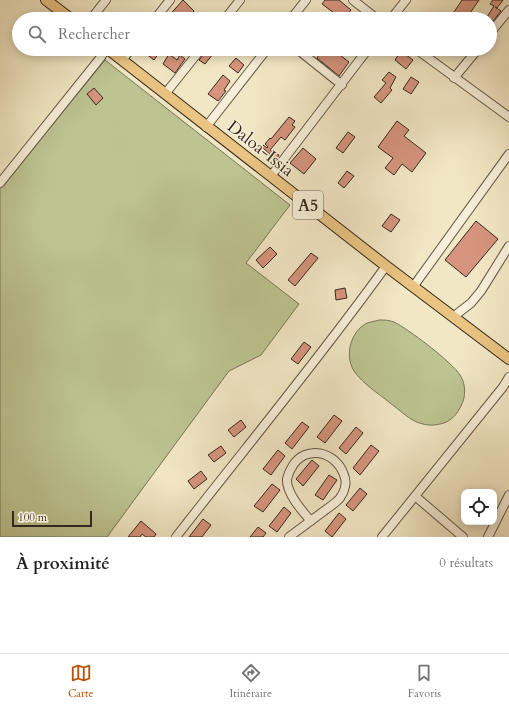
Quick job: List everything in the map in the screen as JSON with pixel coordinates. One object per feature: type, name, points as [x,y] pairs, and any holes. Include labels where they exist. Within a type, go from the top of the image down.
[{"type":"main road","points":[[46,0],[62,12]]},
{"type":"main road","name":"Daloa-Issia","points":[[116,56],[413,287],[509,359]]},
{"type":"street","points":[[97,12],[106,0]]},
{"type":"street","points":[[161,12],[170,0]]},
{"type":"street","points":[[231,12],[240,0]]},
{"type":"street","points":[[297,12],[306,0]]},
{"type":"street","points":[[353,0],[368,12]]},
{"type":"street","points":[[397,12],[406,0]]},
{"type":"street","points":[[497,25],[509,10]]},
{"type":"street","points":[[0,174],[98,56]]},
{"type":"street","points":[[0,183],[102,56]]},
{"type":"street","points":[[122,60],[125,56]]},
{"type":"street","points":[[165,94],[195,56]]},
{"type":"street","points":[[206,127],[262,56]]},
{"type":"street","points":[[305,56],[342,85]]},
{"type":"street","points":[[271,176],[363,56]]},
{"type":"street","points":[[425,56],[509,117]]},
{"type":"street","points":[[454,78],[472,56]]},
{"type":"street","points":[[413,287],[509,154]]},
{"type":"street","points":[[453,317],[471,303],[481,291],[509,246]]},
{"type":"street","points":[[176,537],[287,396],[386,266]]},
{"type":"street","points":[[382,537],[509,377]]},
{"type":"street","points":[[503,386],[509,394]]},
{"type":"street","points":[[289,537],[311,521],[341,497],[346,485],[345,478],[339,464],[334,458],[318,453],[310,453],[301,457],[294,463],[287,479],[292,495],[311,521]]},
{"type":"street","points":[[488,537],[509,495]]},
{"type":"street","points":[[415,496],[463,537]]},
{"type":"green space","points":[[105,60],[290,205],[246,263],[299,304],[261,355],[229,371],[107,537],[0,537],[0,188]]},
{"type":"green space","points":[[379,320],[394,322],[409,331],[439,354],[460,375],[465,390],[464,399],[458,412],[449,420],[436,425],[423,424],[414,421],[371,388],[354,371],[350,358],[353,337],[361,327],[367,323]]},
{"type":"building","points":[[183,0],[194,11],[193,12],[172,12]]},
{"type":"building","points":[[325,0],[339,0],[351,10],[349,12],[333,12],[322,4]]},
{"type":"building","points":[[462,0],[479,0],[471,12],[454,12]]},
{"type":"building","points":[[493,0],[503,0],[497,8],[495,7],[501,11],[497,16],[497,12],[490,12],[494,6],[490,4]]},
{"type":"building","points":[[149,56],[157,56],[154,60]]},
{"type":"building","points":[[168,56],[172,56],[177,60],[179,56],[185,59],[175,73],[163,64]]},
{"type":"building","points":[[202,56],[211,56],[205,64],[199,60]]},
{"type":"building","points":[[318,56],[341,56],[349,62],[339,76],[317,58]]},
{"type":"building","points":[[398,56],[408,56],[413,60],[406,69],[395,60]]},
{"type":"building","points":[[236,58],[244,65],[238,73],[229,66]]},
{"type":"building","points":[[389,72],[396,77],[390,88],[392,90],[381,103],[374,97],[386,83],[382,80]]},
{"type":"building","points":[[223,75],[230,81],[224,90],[226,91],[218,101],[208,94]]},
{"type":"building","points":[[411,77],[419,82],[411,94],[403,89]]},
{"type":"building","points":[[94,88],[103,98],[96,105],[87,94]]},
{"type":"building","points":[[289,117],[295,121],[292,125],[295,127],[285,140],[281,137],[270,150],[279,155],[276,160],[262,147],[263,145],[267,148],[268,147],[265,144]]},
{"type":"building","points":[[397,121],[409,130],[404,136],[426,153],[412,172],[402,164],[394,175],[385,168],[393,158],[378,147]]},
{"type":"building","points":[[348,132],[355,137],[343,153],[336,148]]},
{"type":"building","points":[[303,148],[316,159],[304,174],[290,163]]},
{"type":"building","points":[[347,171],[354,176],[344,188],[338,183]]},
{"type":"building","points":[[391,214],[400,220],[391,232],[382,226]]},
{"type":"building","points":[[476,221],[498,239],[466,277],[445,260]]},
{"type":"building","points":[[270,247],[277,254],[263,268],[256,260]]},
{"type":"building","points":[[311,253],[318,258],[295,286],[288,280]]},
{"type":"building","points":[[345,288],[347,298],[336,300],[335,290]]},
{"type":"building","points":[[304,342],[311,347],[298,364],[291,359]]},
{"type":"building","points":[[334,415],[342,421],[325,443],[317,437]]},
{"type":"building","points":[[241,420],[246,427],[234,437],[228,430]]},
{"type":"building","points":[[302,422],[309,427],[292,449],[285,443]]},
{"type":"building","points":[[356,427],[363,433],[346,454],[339,448]]},
{"type":"building","points":[[371,445],[379,451],[360,475],[353,468]]},
{"type":"building","points":[[221,446],[226,453],[214,462],[208,455]]},
{"type":"building","points":[[278,450],[285,456],[271,475],[263,469]]},
{"type":"building","points":[[312,460],[319,466],[303,486],[296,479]]},
{"type":"building","points":[[201,471],[207,479],[194,489],[188,481]]},
{"type":"building","points":[[329,475],[337,480],[323,500],[315,495]]},
{"type":"building","points":[[272,484],[280,490],[263,512],[254,506]]},
{"type":"building","points":[[360,488],[367,494],[353,511],[346,505]]},
{"type":"building","points":[[284,507],[291,513],[277,532],[269,526]]},
{"type":"building","points":[[339,513],[346,519],[332,537],[325,531]]},
{"type":"building","points":[[203,519],[211,525],[202,537],[189,537]]},
{"type":"building","points":[[141,521],[156,534],[154,537],[146,537],[142,534],[140,537],[128,537]]},
{"type":"building","points":[[258,527],[266,533],[263,537],[250,537]]}]
